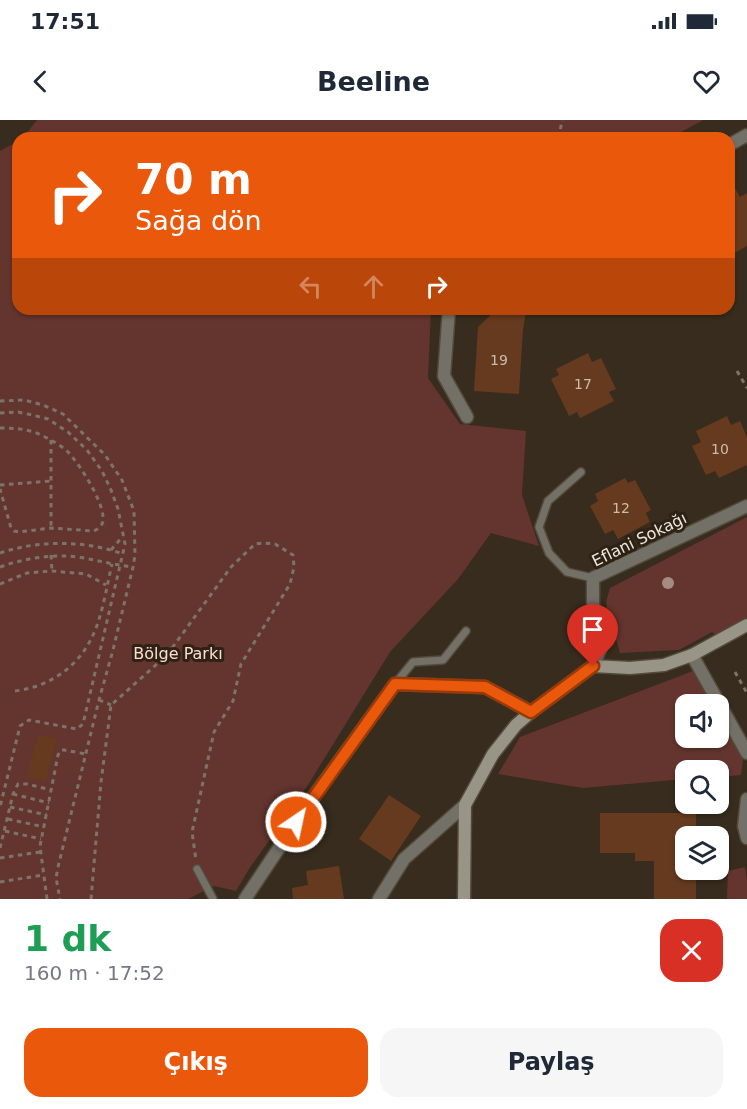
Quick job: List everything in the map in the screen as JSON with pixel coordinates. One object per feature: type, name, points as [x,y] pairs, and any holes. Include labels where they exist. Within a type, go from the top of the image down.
[{"type":"street","points":[[449,315],[444,376],[466,417]]},
{"type":"street","name":"Eflani Sokağı","points":[[593,666],[600,650],[593,603],[593,578],[747,506]]},
{"type":"street","points":[[379,899],[404,859],[465,805],[493,754],[516,725],[531,712],[593,666],[630,668],[664,665],[692,655],[747,625]]},
{"type":"street","points":[[692,655],[747,753]]},
{"type":"street","points":[[245,899],[309,803],[395,684],[485,687],[531,712]]},
{"type":"street","points":[[747,799],[744,826],[747,838]]},
{"type":"street","points":[[464,899],[465,805]]},
{"type":"lane","points":[[581,472],[548,501],[539,527],[549,553],[567,572],[593,578]]},
{"type":"lane","points":[[395,684],[413,662],[443,660],[465,631]]},
{"type":"lane","points":[[197,869],[213,899]]},
{"type":"path","points":[[737,371],[747,388]]},
{"type":"path","points":[[0,401],[24,400],[63,414],[105,455],[122,480],[134,511],[133,567],[58,867],[56,878],[60,899]]},
{"type":"path","points":[[0,413],[18,412],[48,419],[68,432],[87,450],[102,471],[111,490],[118,509],[124,544],[83,724],[77,729],[29,720],[20,726],[0,807]]},
{"type":"path","points":[[0,428],[33,431],[51,440],[67,452],[95,492],[103,516],[99,528],[94,531],[51,528],[14,531],[11,528],[0,487],[51,481]]},
{"type":"path","points":[[51,440],[51,528]]},
{"type":"path","points":[[111,550],[123,536]]},
{"type":"path","points":[[0,553],[24,546],[56,543],[111,550],[123,554]]},
{"type":"path","points":[[91,899],[101,782],[111,705],[167,655],[231,567],[255,544],[275,544],[293,555],[294,567],[290,585],[241,664],[233,700],[214,732],[192,832],[197,869]]},
{"type":"path","points":[[0,567],[32,557],[51,555],[133,567]]},
{"type":"path","points":[[51,555],[52,571]]},
{"type":"path","points":[[15,690],[29,689],[43,684],[70,667],[84,652],[93,635],[112,564]]},
{"type":"path","points":[[0,584],[27,573],[52,571],[86,574],[106,585]]},
{"type":"path","points":[[735,672],[747,693]]},
{"type":"path","points":[[99,700],[111,705]]},
{"type":"path","points":[[47,899],[39,852],[58,755],[61,750],[86,754]]},
{"type":"path","points":[[0,848],[13,794],[18,784],[51,790]]},
{"type":"path","points":[[13,794],[49,803]]},
{"type":"path","points":[[10,807],[47,814]]},
{"type":"path","points":[[7,819],[44,827]]},
{"type":"path","points":[[4,831],[41,839]]},
{"type":"path","points":[[0,858],[39,852]]},
{"type":"path","points":[[0,882],[43,875]]},
{"type":"green space","points":[[37,120],[703,120],[681,132],[28,132]]},
{"type":"green space","name":"Bölge Parkı","points":[[12,144],[12,315],[431,315],[428,378],[460,424],[526,431],[522,495],[539,546],[491,533],[458,579],[390,652],[308,785],[236,891],[214,886],[188,899],[0,899],[0,151]]},
{"type":"green space","points":[[747,517],[747,617],[716,635],[712,632],[679,650],[620,653],[613,628],[602,611],[607,607],[610,588]]},
{"type":"green space","points":[[693,671],[706,694],[675,694],[675,748],[729,748],[729,734],[743,759],[741,775],[729,776],[729,760],[675,760],[675,780],[583,788],[498,774],[520,737]]},
{"type":"green space","points":[[745,867],[747,899],[727,899],[729,871]]},
{"type":"building","points":[[735,188],[740,197],[747,193],[747,246],[735,253]]},
{"type":"building","points":[[491,315],[526,315],[519,394],[474,391],[478,327]]},
{"type":"building","points":[[588,353],[592,362],[601,358],[616,389],[609,392],[614,401],[580,418],[577,412],[569,416],[551,379],[559,375],[556,369]]},
{"type":"building","points":[[727,416],[731,425],[740,421],[747,437],[747,465],[719,478],[715,471],[706,475],[692,446],[701,442],[696,431]]},
{"type":"building","points":[[625,478],[628,483],[635,480],[651,510],[646,513],[650,522],[618,539],[613,530],[605,534],[590,506],[598,501],[595,494]]},
{"type":"building","points":[[38,735],[57,739],[46,781],[27,777]]},
{"type":"building","points":[[389,795],[421,816],[391,861],[359,839]]},
{"type":"building","points":[[600,813],[696,814],[696,826],[675,826],[675,880],[696,880],[696,899],[654,899],[654,861],[635,861],[635,853],[600,853]]},
{"type":"building","points":[[339,866],[344,899],[293,899],[292,888],[308,885],[306,871]]},
{"type":"route","points":[[296,822],[395,684],[485,687],[531,712],[593,666]]}]
